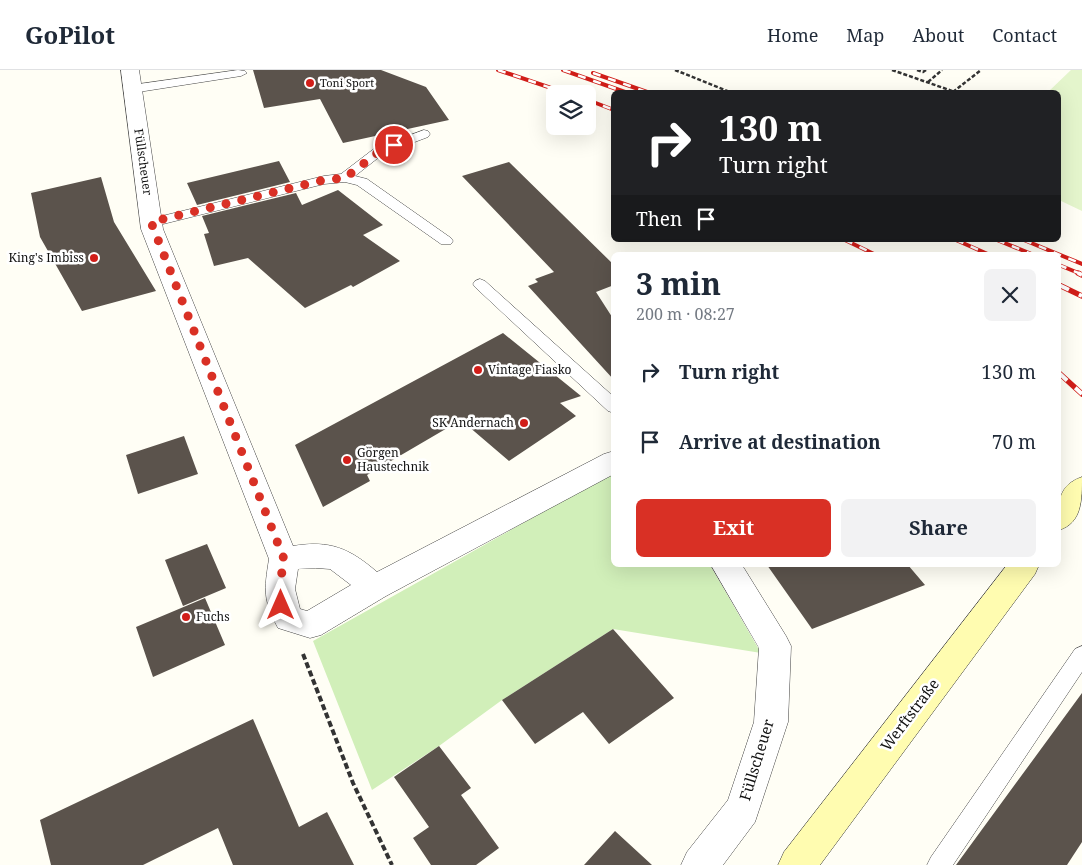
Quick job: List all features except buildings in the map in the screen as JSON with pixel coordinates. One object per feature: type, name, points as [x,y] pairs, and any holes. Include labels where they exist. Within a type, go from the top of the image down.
[{"type":"street","name":"Füllscheuer","points":[[131,79],[151,222],[284,559]]},
{"type":"street","points":[[375,587],[360,578],[346,564],[318,554],[284,559],[279,590],[281,605],[289,619],[310,625],[375,587],[611,462]]},
{"type":"street","points":[[1061,516],[1082,488]]},
{"type":"street","name":"Füllscheuer","points":[[700,865],[742,810],[771,722],[775,646],[727,567]]},
{"type":"street","name":"Werftstraße","points":[[797,865],[1022,567]]},
{"type":"lane","points":[[131,79],[241,73]]},
{"type":"lane","points":[[345,178],[380,151],[424,134]]},
{"type":"lane","points":[[151,222],[324,180],[345,178],[362,182],[446,242]]},
{"type":"lane","points":[[480,284],[611,404]]},
{"type":"lane","points":[[939,865],[1082,655]]},
{"type":"path","points":[[675,70],[725,90]]},
{"type":"path","points":[[892,70],[949,90]]},
{"type":"path","points":[[917,70],[923,72],[926,70]]},
{"type":"path","points":[[927,82],[942,70]]},
{"type":"path","points":[[956,90],[981,70]]},
{"type":"path","points":[[289,619],[353,783],[392,865]]},
{"type":"green space","points":[[1071,70],[1082,70],[1082,211],[1061,201],[1061,90],[1050,90]]},
{"type":"green space","points":[[611,474],[611,567],[711,567],[761,653],[613,629],[502,700],[439,746],[372,790],[313,641]]},
{"type":"railway","points":[[498,70],[546,86]]},
{"type":"railway","points":[[563,70],[619,90]]},
{"type":"railway","points":[[593,73],[641,90]]},
{"type":"railway","points":[[596,103],[611,109]]},
{"type":"railway","points":[[849,242],[870,252]]},
{"type":"railway","points":[[961,242],[983,252]]},
{"type":"railway","points":[[1002,242],[1027,252]]},
{"type":"railway","points":[[1029,242],[1053,252]]},
{"type":"railway","points":[[1061,255],[1082,264]]},
{"type":"railway","points":[[1061,266],[1081,274]]},
{"type":"railway","points":[[1078,273],[1082,275]]},
{"type":"railway","points":[[1061,286],[1082,296]]},
{"type":"railway","points":[[1061,375],[1082,394]]},
{"type":"place","name":"Toni Sport","points":[[310,83]]},
{"type":"place","name":"King's Imbiss","points":[[94,258]]},
{"type":"place","name":"Vintage Fiasko","points":[[478,370]]},
{"type":"place","name":"SK Andernach","points":[[524,423]]},
{"type":"place","name":"Görgen Haustechnik","points":[[347,460]]},
{"type":"place","name":"Fuchs","points":[[186,617]]},
{"type":"route","points":[[281,605],[279,590],[284,559],[152,229],[151,222],[324,180],[345,178],[380,151],[394,145]]}]
